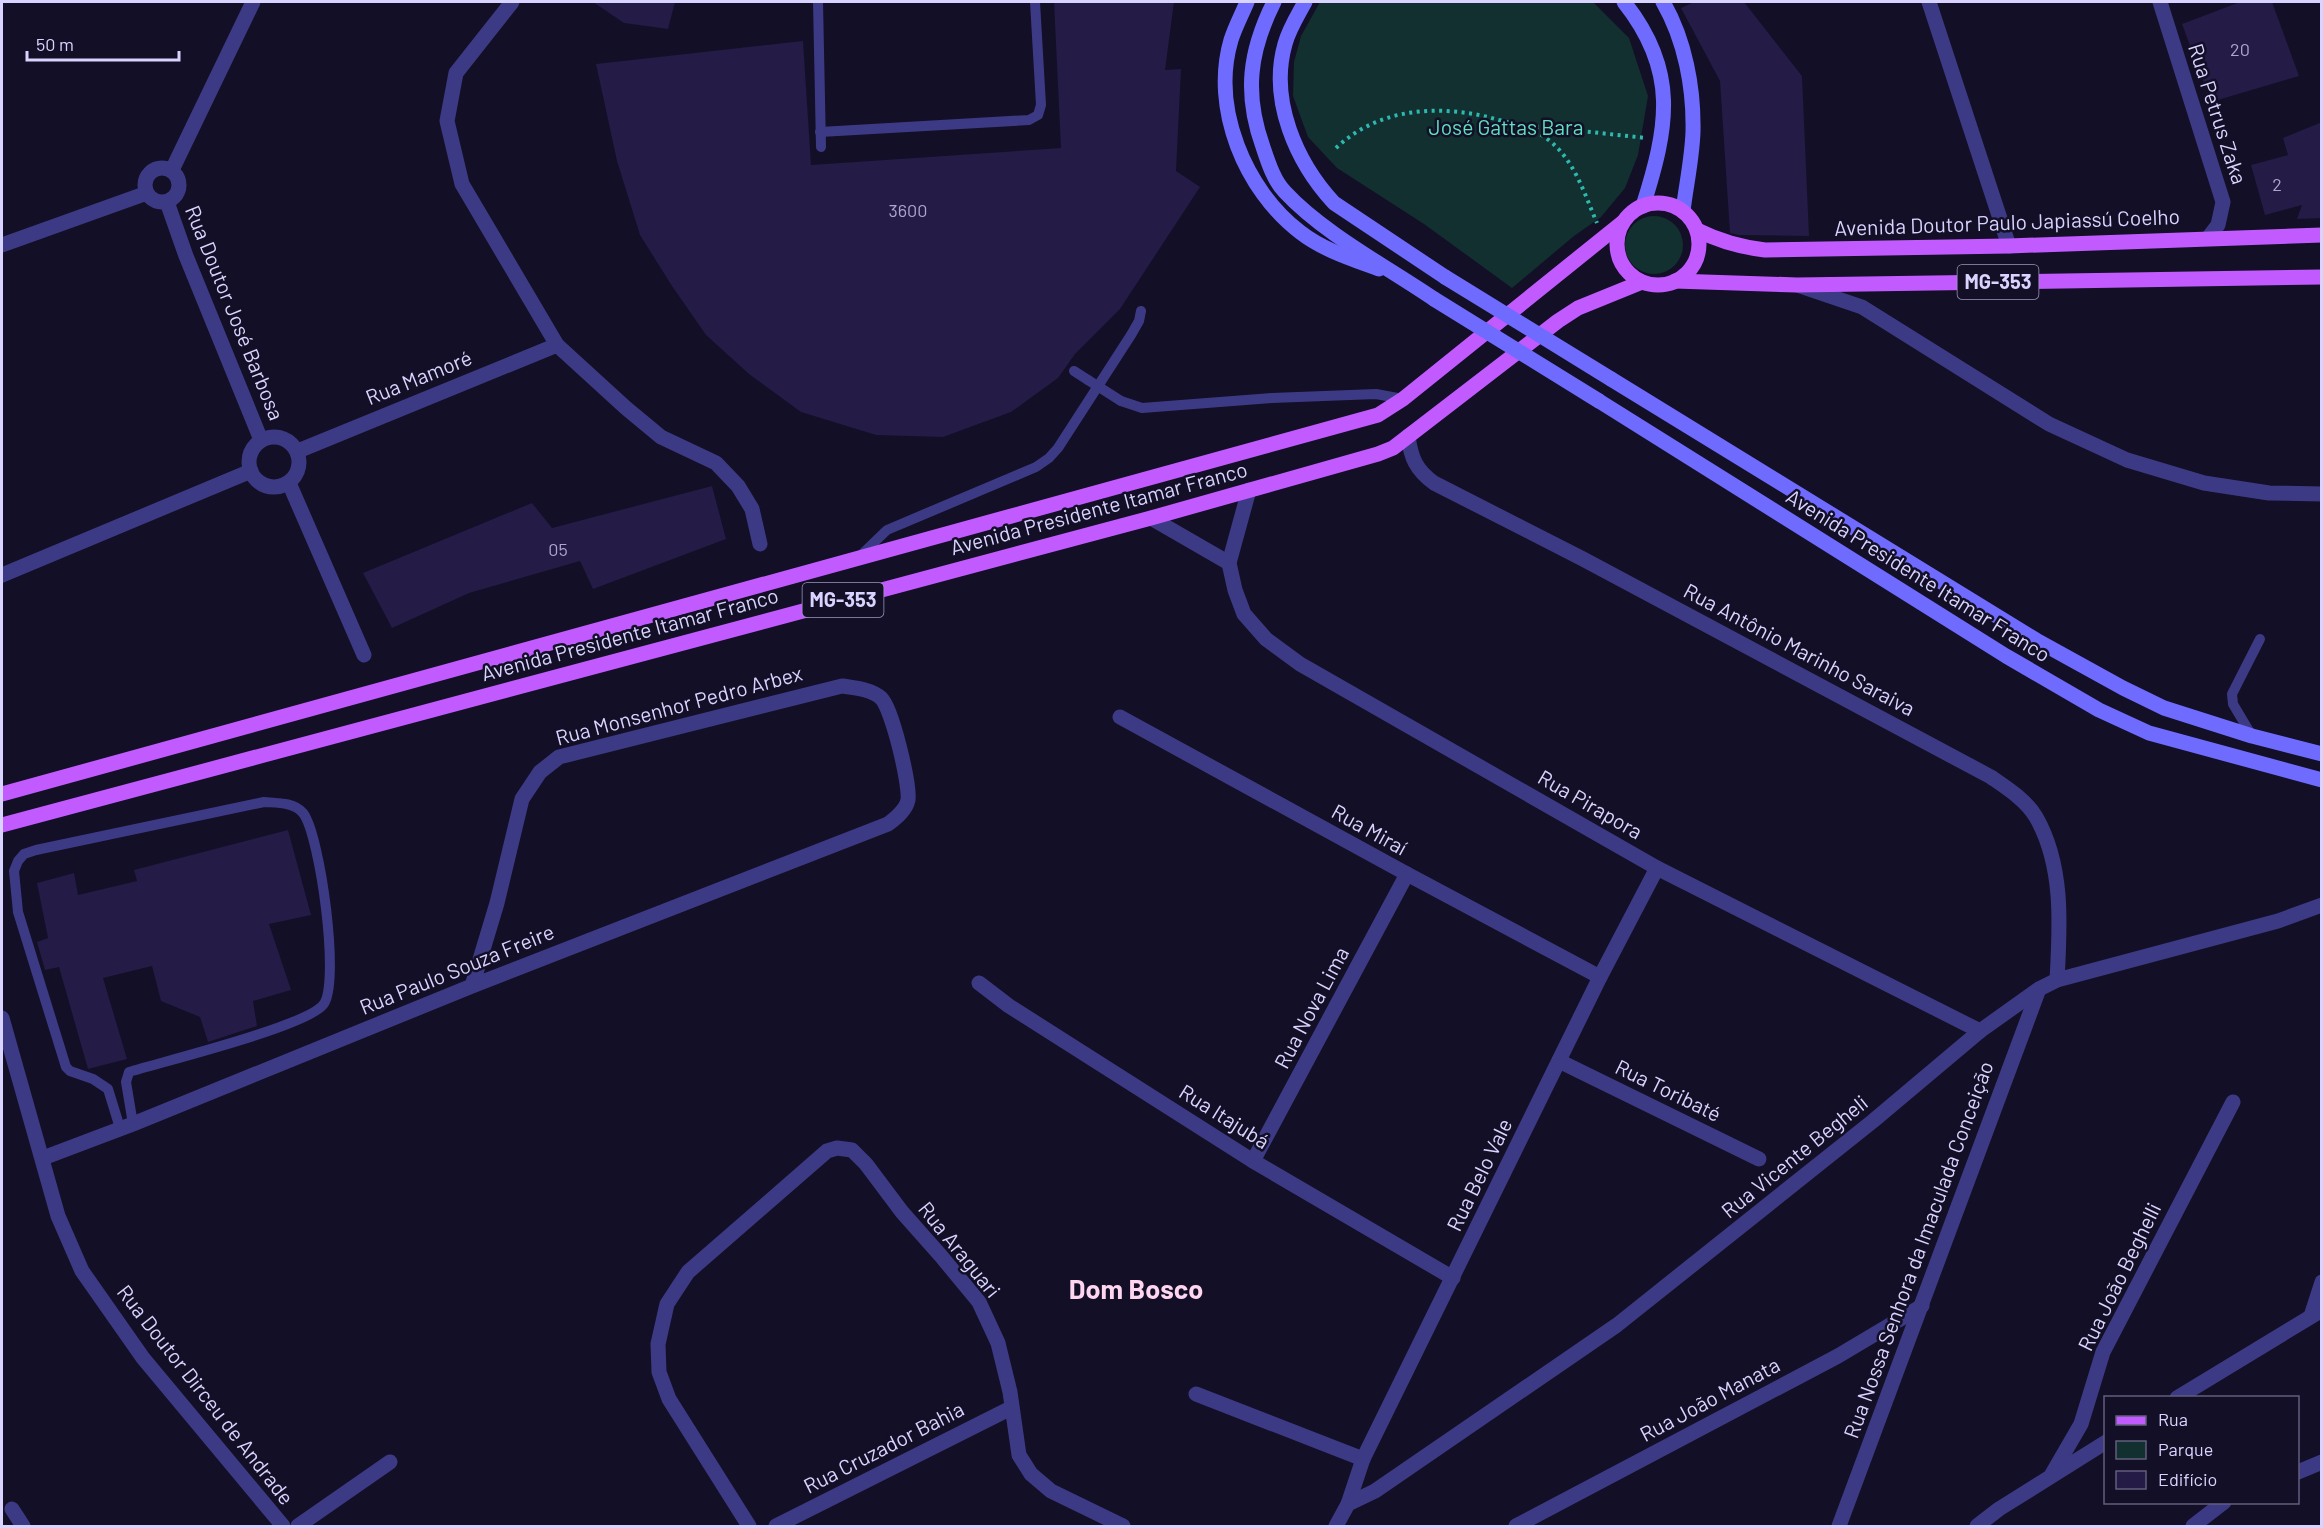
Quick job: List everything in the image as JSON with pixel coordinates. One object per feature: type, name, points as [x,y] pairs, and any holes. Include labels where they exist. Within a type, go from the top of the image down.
[{"type":"main road","points":[[1247,2],[1231,41],[1225,98],[1236,140],[1256,184],[1276,210],[1300,233],[1334,253],[1404,279]]},
{"type":"main road","name":"Avenida Presidente Itamar Franco","points":[[1274,2],[1263,23],[1254,55],[1251,109],[1268,163],[1283,190],[1314,220],[1434,299],[1976,638],[2099,710],[2149,733],[2322,780]]},
{"type":"main road","name":"Avenida Presidente Itamar Franco","points":[[1305,2],[1285,44],[1281,88],[1286,116],[1300,157],[1319,187],[1334,203],[1446,277],[2036,640],[2164,708],[2252,736],[2322,754]]},
{"type":"main road","points":[[1624,2],[1642,24],[1656,58],[1664,92],[1658,159],[1643,206],[1664,204],[1683,211],[1693,134],[1692,102],[1682,49],[1671,14],[1663,2]]},
{"type":"main road","name":"MG-353","points":[[1623,222],[1632,212],[1643,206]]},
{"type":"main road","name":"MG-353","points":[[1683,211],[1697,230]]},
{"type":"main road","points":[[1623,222],[1616,244],[1619,256],[1624,267],[1642,282]]},
{"type":"main road","name":"Avenida Presidente Itamar Franco","points":[[2,794],[1378,415],[1403,399],[1623,222]]},
{"type":"main road","points":[[1675,282],[1693,266],[1699,242],[1697,230]]},
{"type":"main road","name":"Avenida Doutor Paulo Japiassú Coelho","points":[[1697,230],[1720,241],[1744,248],[1765,250],[2009,246],[2322,235]]},
{"type":"main road","name":"MG-353","points":[[1642,282],[1664,285],[1675,282],[1797,285],[2322,277]]},
{"type":"main road","name":"Avenida Presidente Itamar Franco","points":[[2,825],[1151,518],[1378,454],[1394,448],[1558,321],[1578,308],[1642,282]]},
{"type":"street","points":[[172,170],[253,2]]},
{"type":"street","points":[[512,2],[456,73],[447,121],[453,155],[462,184],[557,345],[661,437],[716,463],[738,486],[752,509],[760,544]]},
{"type":"street","points":[[1929,2],[2009,246]]},
{"type":"street","name":"Rua Petrus Zaka","points":[[2160,2],[2223,202],[2218,225],[2208,238]]},
{"type":"street","points":[[161,168],[172,170],[179,179],[180,185],[176,196],[167,202],[155,201],[147,193],[145,182],[151,172],[161,168]]},
{"type":"street","points":[[2,245],[147,193]]},
{"type":"street","name":"Rua Doutor José Barbosa","points":[[167,202],[186,256],[261,440]]},
{"type":"street","points":[[1797,285],[1862,307],[2049,424],[2127,460],[2204,483],[2269,493],[2322,495]]},
{"type":"street","name":"Rua Mamoré","points":[[298,451],[557,345]]},
{"type":"street","name":"Rua Antônio Marinho Saraiva","points":[[1408,436],[1411,458],[1421,473],[1434,483],[1583,559],[1991,777],[2015,794],[2035,815],[2054,859],[2057,887],[2057,980]]},
{"type":"street","points":[[279,437],[289,441],[298,451],[300,465],[289,483],[277,487],[264,485],[254,477],[249,457],[251,450],[261,440],[279,437]]},
{"type":"street","points":[[2,575],[251,471]]},
{"type":"street","points":[[289,483],[364,655]]},
{"type":"street","points":[[1151,518],[1229,563],[1250,490]]},
{"type":"street","name":"Rua Pirapora","points":[[1229,563],[1244,614],[1266,639],[1300,664],[1657,867],[1980,1031]]},
{"type":"street","name":"Rua Monsenhor Pedro Arbex","points":[[472,986],[497,903],[522,799],[540,772],[559,757],[816,691],[842,686],[864,689],[882,698],[891,715],[908,783],[908,802],[901,813],[888,824]]},
{"type":"street","name":"Rua Miraí","points":[[1120,717],[1600,978]]},
{"type":"street","name":"Rua Paulo Souza Freire","points":[[43,1158],[472,986],[888,824]]},
{"type":"street","name":"Rua Belo Vale","points":[[1348,1504],[1363,1460],[1657,867]]},
{"type":"street","name":"Rua Nova Lima","points":[[1253,1161],[1407,874]]},
{"type":"street","name":"Rua Vicente Begheli","points":[[1348,1504],[1375,1491],[1617,1325],[1873,1121],[1980,1031],[2039,989],[2057,980],[2278,921],[2322,905]]},
{"type":"street","name":"Rua Itajubá","points":[[979,983],[1009,1006],[1253,1161],[1453,1278]]},
{"type":"street","name":"Rua Nossa Senhora da Imaculada Conceição","points":[[1839,1527],[2039,989]]},
{"type":"street","name":"Rua Doutor Dirceu de Andrade","points":[[2,1018],[58,1216],[82,1271],[143,1358],[283,1527]]},
{"type":"street","name":"Rua Toribaté","points":[[1559,1061],[1759,1159]]},
{"type":"street","name":"Rua João Beghelli","points":[[2052,1474],[2081,1424],[2103,1352],[2233,1102]]},
{"type":"street","name":"Rua Araguari","points":[[749,1527],[669,1400],[659,1372],[658,1344],[667,1304],[688,1272],[827,1151],[837,1148],[852,1150],[866,1164],[902,1212],[979,1302],[998,1343],[1010,1392],[1019,1455],[1031,1474],[1050,1491],[1122,1527]]},
{"type":"street","points":[[2180,1396],[2316,1313],[2322,1282]]},
{"type":"street","name":"Rua João Manata","points":[[1516,1527],[1838,1356],[1922,1306]]},
{"type":"street","points":[[1196,1394],[1363,1460]]},
{"type":"street","name":"Rua Cruzador Bahia","points":[[776,1527],[1011,1408]]},
{"type":"street","points":[[1977,1527],[1999,1509],[2052,1474],[2104,1443]]},
{"type":"street","points":[[298,1527],[390,1462]]},
{"type":"street","points":[[2299,1472],[2322,1462]]},
{"type":"street","points":[[1335,1526],[1348,1504]]},
{"type":"street","points":[[2193,1527],[2223,1504]]},
{"type":"street","points":[[12,1509],[23,1527]]},
{"type":"lane","points":[[818,2],[821,147]]},
{"type":"lane","points":[[820,132],[1029,120],[1038,115],[1041,105],[1035,2]]},
{"type":"lane","points":[[855,560],[887,530],[1036,467],[1050,458],[1131,335],[1139,321],[1141,311]]},
{"type":"lane","points":[[1074,371],[1121,400],[1142,408],[1272,398],[1376,394],[1403,399]]},
{"type":"lane","points":[[2252,736],[2233,704],[2232,694],[2260,639]]},
{"type":"lane","points":[[264,802],[291,805],[302,812],[312,832],[322,874],[330,985],[324,1004],[310,1015],[270,1029],[129,1072],[126,1082],[127,1126],[108,1089],[93,1079],[66,1067],[18,912],[14,871],[18,861],[24,854],[36,850],[264,802]]},
{"type":"path","points":[[1336,148],[1356,131],[1415,111],[1465,112],[1526,127],[1661,140]]},
{"type":"path","points":[[1526,127],[1546,138],[1571,165],[1604,237]]},
{"type":"green space","name":"José Gattas Bara","points":[[1320,2],[1593,2],[1629,38],[1648,96],[1638,155],[1625,188],[1601,217],[1574,236],[1512,288],[1424,224],[1337,168],[1308,137],[1293,96],[1294,62],[1301,36]]},
{"type":"green space","points":[[1654,216],[1665,218],[1675,224],[1681,234],[1683,245],[1681,256],[1675,266],[1665,272],[1654,274],[1643,272],[1633,266],[1627,256],[1625,245],[1627,234],[1633,224],[1643,218]]},
{"type":"building","points":[[593,2],[675,2],[668,29],[624,23]]},
{"type":"building","points":[[1054,2],[1174,2],[1165,70],[1181,69],[1176,171],[1200,187],[1120,309],[1075,354],[1058,378],[1011,412],[943,437],[876,435],[801,412],[749,374],[706,335],[640,235],[617,161],[596,64],[803,41],[811,165],[1061,148]]},
{"type":"building","points":[[1694,2],[1744,2],[1802,76],[1809,236],[1730,233],[1720,81],[1681,8]]},
{"type":"building","points":[[2240,2],[2272,2],[2299,76],[2211,102],[2182,24]]},
{"type":"building","points":[[2322,122],[2322,218],[2297,219],[2302,205],[2265,215],[2251,165],[2288,155],[2283,138]]},
{"type":"building","points":[[712,486],[726,539],[593,589],[580,561],[469,593],[392,628],[363,573],[532,503],[552,528]]},
{"type":"building","points":[[288,830],[311,915],[269,924],[291,990],[253,1001],[257,1026],[208,1042],[200,1017],[161,1001],[152,966],[103,978],[127,1059],[88,1069],[59,967],[45,970],[37,942],[48,938],[37,883],[74,873],[78,895],[137,881],[134,870]]},
{"type":"district","name":"Dom Bosco","points":[[1136,1290]]}]
